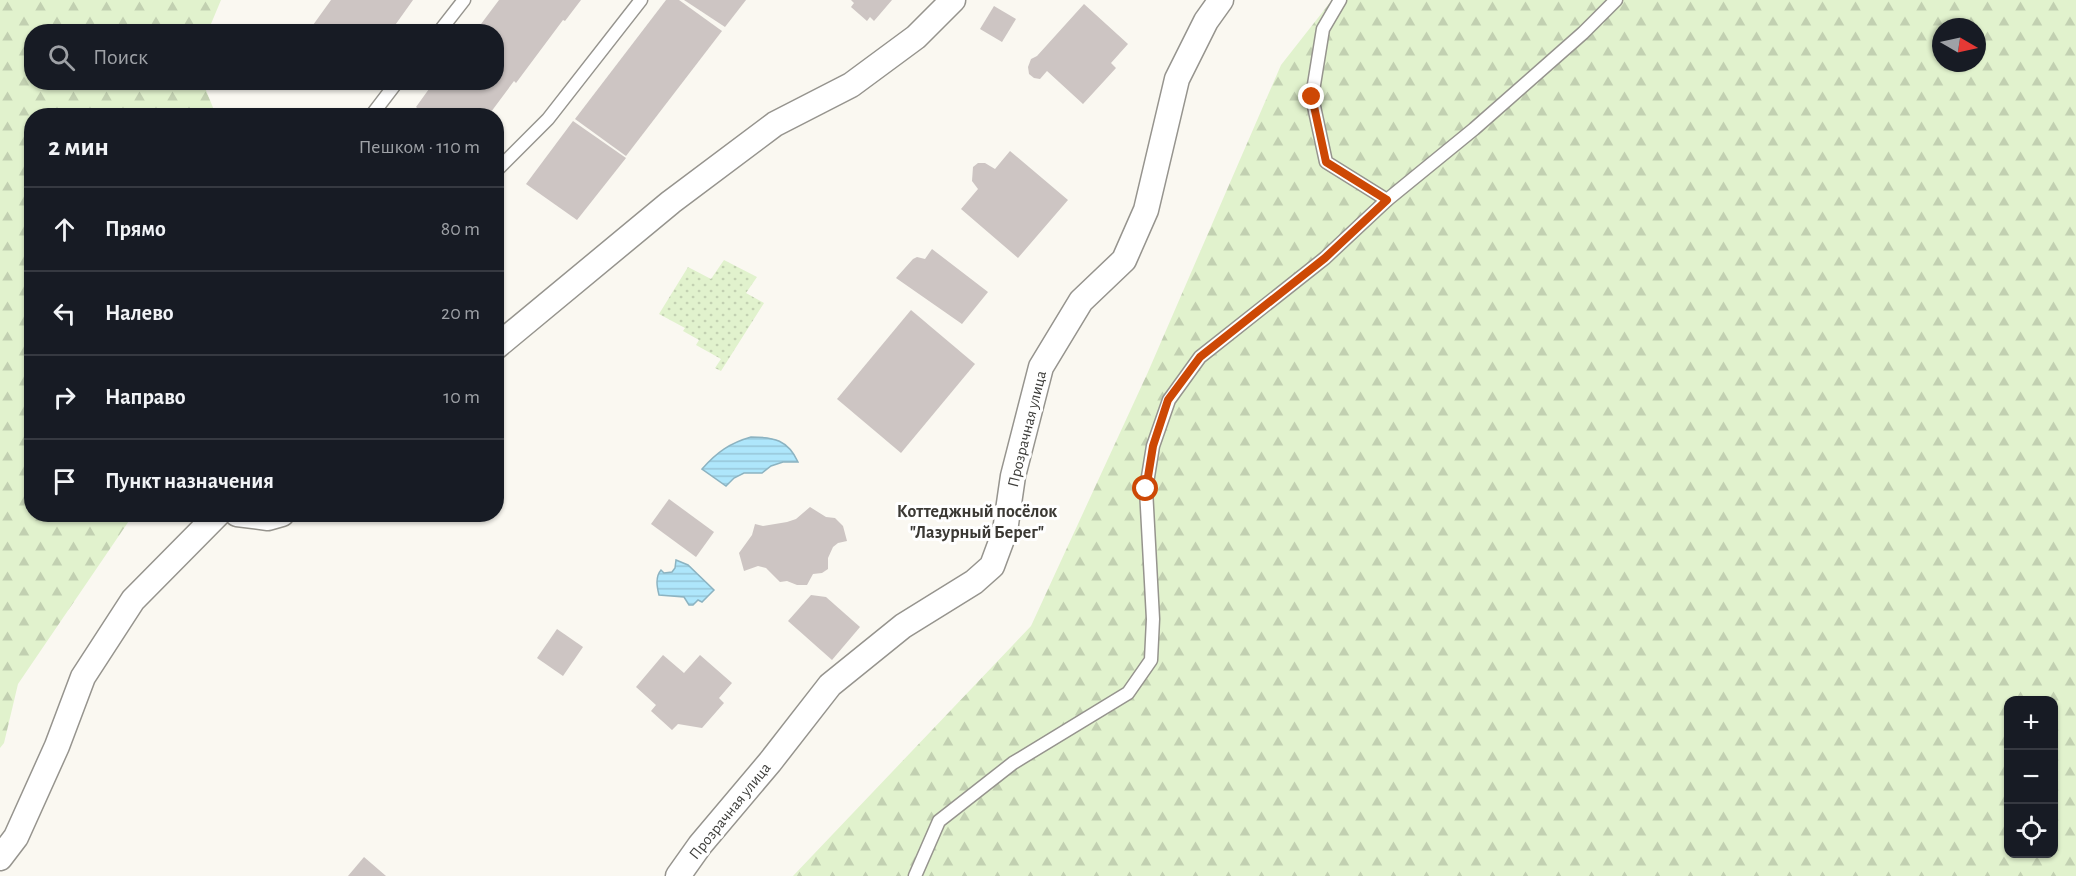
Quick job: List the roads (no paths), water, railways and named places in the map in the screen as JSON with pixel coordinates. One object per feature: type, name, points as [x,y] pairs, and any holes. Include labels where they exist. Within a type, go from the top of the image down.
[{"type":"street","points":[[504,340],[671,202],[775,124],[851,85],[916,37],[953,0]]},
{"type":"street","name":"Прозрачная улица","points":[[678,876],[700,845],[770,762],[830,685],[903,626],[974,582],[992,566],[1005,531],[1013,476],[1041,367],[1081,301],[1124,260],[1146,210],[1178,79],[1206,21],[1221,0]]},
{"type":"street","points":[[0,858],[16,837],[57,746],[83,677],[133,600],[210,522]]},
{"type":"lane","points":[[445,24],[464,0]]},
{"type":"lane","points":[[504,163],[548,119],[641,0]]},
{"type":"lane","points":[[1340,0],[1323,29],[1312,97],[1326,162],[1387,200]]},
{"type":"lane","points":[[915,876],[939,821],[1013,763],[1128,693],[1151,660],[1153,619],[1146,489],[1153,446],[1168,400],[1200,357],[1325,258],[1387,200],[1474,129],[1583,33],[1616,0]]},
{"type":"lane","points":[[377,108],[391,90]]},
{"type":"water","points":[[751,437],[773,439],[785,444],[798,462],[783,462],[771,466],[762,473],[744,473],[734,478],[726,486],[702,469],[724,449]]},
{"type":"water","points":[[676,560],[688,565],[714,590],[702,602],[698,600],[693,605],[689,605],[684,597],[659,595],[657,582],[659,573],[661,570],[664,573],[672,572]]},
{"type":"district","name":"Коттеджный посёлок \"Лазурный Берег\"","points":[[977,522]]}]
